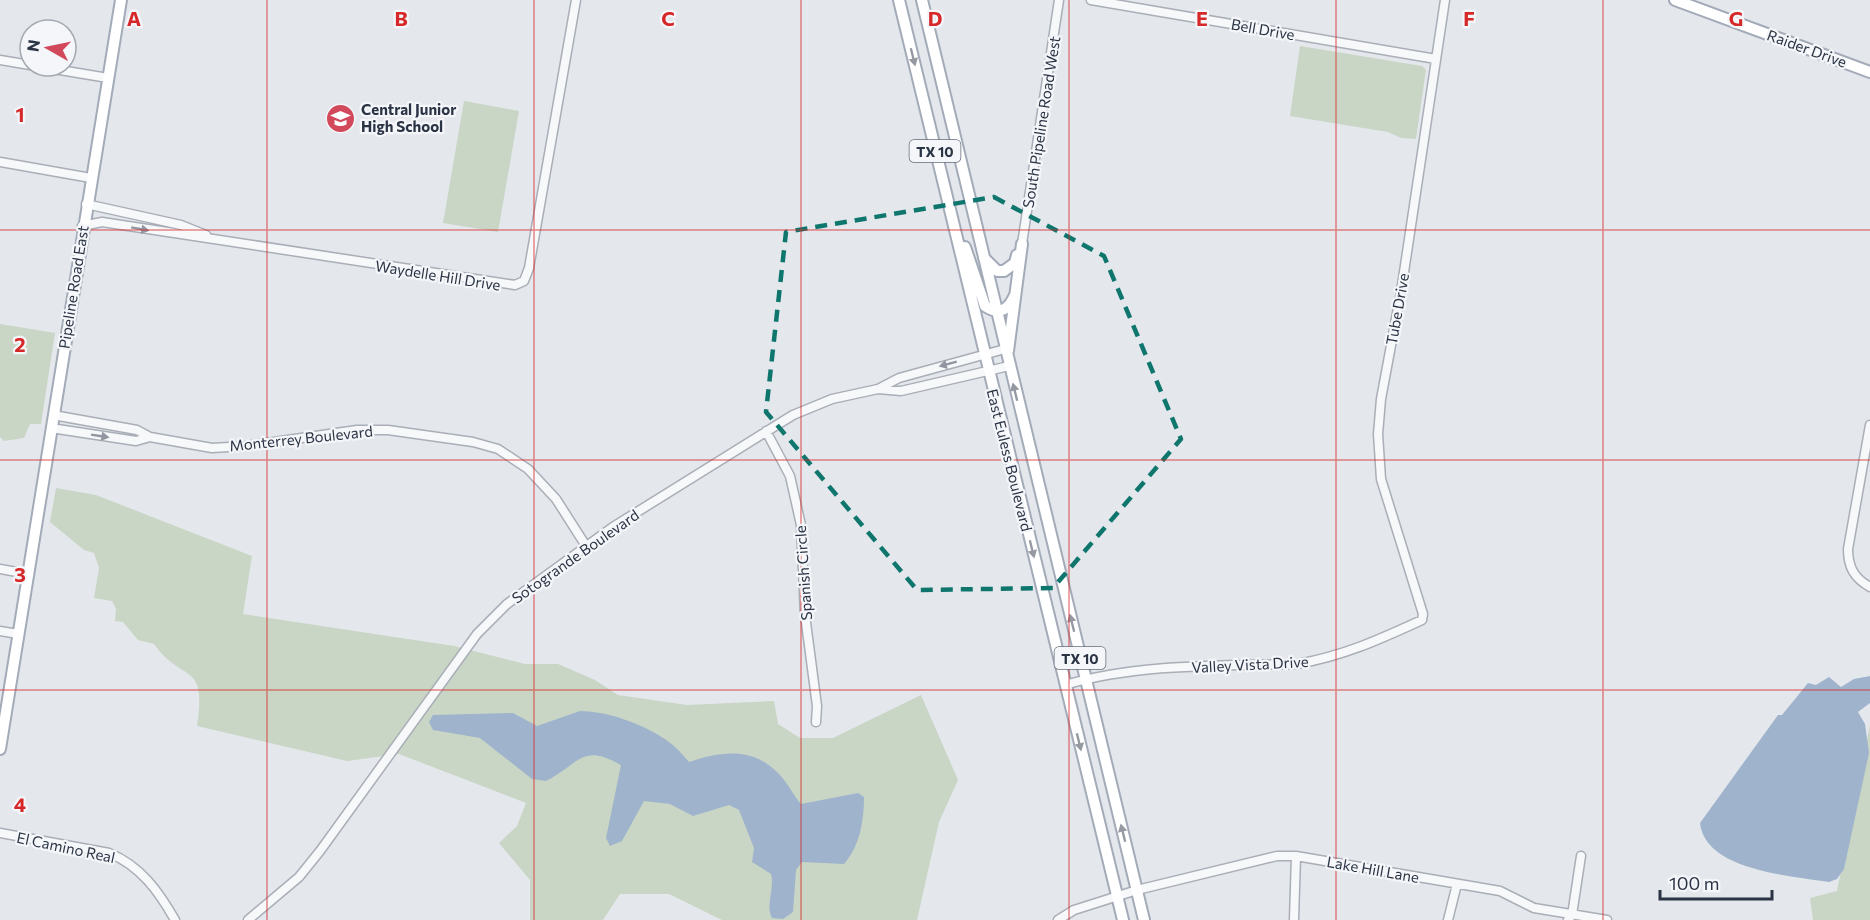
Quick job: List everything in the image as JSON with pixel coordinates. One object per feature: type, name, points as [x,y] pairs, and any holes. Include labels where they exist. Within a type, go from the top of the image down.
[{"type":"main road","name":"Pipeline Road East","points":[[0,749],[82,226],[121,0]]},
{"type":"main road","name":"East Euless Boulevard","points":[[899,0],[1123,920]]},
{"type":"main road","name":"East Euless Boulevard","points":[[922,0],[1144,920]]},
{"type":"main road","name":"Raider Drive","points":[[1675,0],[1870,72]]},
{"type":"main road","points":[[921,91],[942,86]]},
{"type":"main road","points":[[952,220],[965,246],[980,299],[985,306],[996,311],[1009,307],[1016,295]]},
{"type":"main road","points":[[983,257],[997,271],[1004,271],[1015,263],[1022,244]]},
{"type":"main road","points":[[1007,357],[1022,244]]},
{"type":"street","name":"Waydelle Hill Drive","points":[[82,226],[102,222],[178,236],[212,237],[509,286],[524,281],[529,268],[576,0]]},
{"type":"street","name":"South Pipeline Road West","points":[[1022,244],[1059,0]]},
{"type":"street","name":"Bell Drive","points":[[1091,0],[1436,59]]},
{"type":"street","name":"Tube Drive","points":[[1423,614],[1381,479],[1378,434],[1381,399],[1401,292],[1445,0]]},
{"type":"street","points":[[0,60],[18,63]]},
{"type":"street","points":[[78,73],[108,78]]},
{"type":"street","points":[[0,162],[91,178]]},
{"type":"street","name":"Waydelle Hill Drive","points":[[86,204],[105,211],[181,225],[212,237]]},
{"type":"street","name":"Sotogrande Boulevard","points":[[248,920],[299,877],[477,634],[492,618],[542,577],[586,546],[793,415],[832,399],[878,389],[899,378],[984,355],[1007,357]]},
{"type":"street","name":"Sotogrande Boulevard","points":[[878,389],[901,391],[988,370],[1007,357]]},
{"type":"street","name":"Monterrey Boulevard","points":[[53,415],[137,430],[150,437],[212,448],[246,446],[357,429],[388,429],[488,446],[512,456],[528,469],[556,499],[586,546]]},
{"type":"street","points":[[1870,425],[1848,549],[1848,564],[1852,571],[1870,586]]},
{"type":"street","name":"Monterrey Boulevard","points":[[51,428],[136,441],[150,437]]},
{"type":"street","name":"Spanish Circle","points":[[766,431],[790,476],[801,525],[805,615],[817,705],[816,722]]},
{"type":"street","points":[[0,569],[28,574]]},
{"type":"street","name":"Valley Vista Drive","points":[[1065,685],[1085,679],[1192,667],[1298,664],[1321,660],[1370,645],[1422,620],[1423,614]]},
{"type":"street","points":[[0,631],[18,634]]},
{"type":"street","name":"El Camino Real","points":[[0,833],[110,853],[124,860],[151,883],[176,920]]},
{"type":"street","name":"Lake Hill Lane","points":[[1058,920],[1074,910],[1137,890],[1277,856],[1296,856],[1500,891],[1534,908],[1570,917],[1607,920]]},
{"type":"street","points":[[1294,920],[1296,856]]},
{"type":"street","points":[[1570,917],[1581,856]]},
{"type":"street","points":[[1448,920],[1457,884]]},
{"type":"highlighted area","points":[[994,197],[1104,256],[1181,439],[1053,588],[917,590],[766,412],[786,232]]},
{"type":"green space","points":[[1300,46],[1422,66],[1426,70],[1416,139],[1401,138],[1388,132],[1290,116]]},
{"type":"green space","points":[[464,101],[519,111],[498,232],[443,223]]},
{"type":"green space","points":[[0,324],[55,333],[41,424],[30,424],[24,438],[4,441],[0,437]]},
{"type":"green space","points":[[56,488],[96,495],[252,556],[243,614],[454,646],[525,664],[558,664],[595,680],[618,695],[687,705],[774,701],[778,724],[800,738],[833,738],[921,695],[958,780],[939,822],[917,920],[722,920],[669,894],[620,894],[603,920],[530,920],[530,880],[499,843],[517,826],[526,803],[399,754],[347,761],[197,726],[199,691],[195,681],[165,657],[154,644],[138,640],[123,622],[115,621],[116,609],[112,601],[94,598],[99,568],[94,553],[84,550],[50,522]]},
{"type":"green space","points":[[1870,725],[1870,920],[1813,920],[1810,898],[1837,891]]},
{"type":"water","points":[[1870,676],[1870,703],[1858,712],[1865,724],[1869,753],[1844,869],[1837,879],[1829,882],[1774,873],[1734,861],[1717,852],[1706,839],[1700,823],[1778,715],[1782,715],[1808,683],[1816,685],[1829,677],[1841,687],[1854,679]]},
{"type":"water","points":[[580,711],[602,713],[638,725],[669,742],[689,762],[726,754],[748,755],[759,759],[779,774],[801,804],[858,793],[864,797],[864,806],[862,824],[854,849],[844,864],[802,862],[796,870],[793,912],[783,919],[772,918],[769,908],[771,874],[752,862],[754,848],[739,810],[729,805],[693,816],[670,804],[644,801],[622,841],[610,846],[606,838],[621,765],[608,759],[589,756],[575,762],[546,781],[532,779],[480,738],[433,730],[429,722],[433,715],[513,713],[537,726]]},
{"type":"place","name":"Central Junior High School","points":[[340,118]]}]
